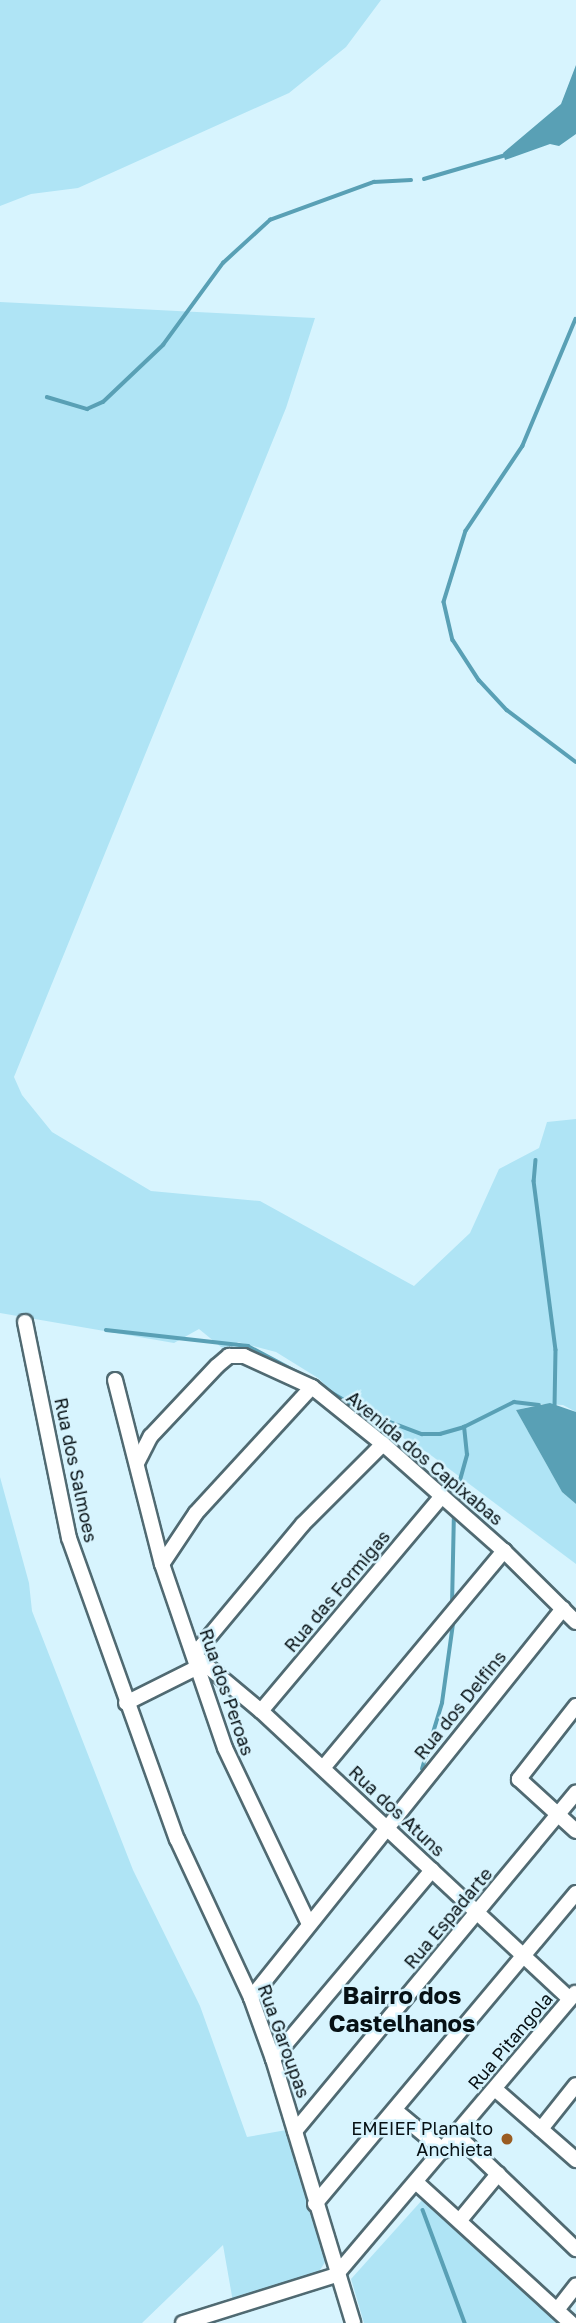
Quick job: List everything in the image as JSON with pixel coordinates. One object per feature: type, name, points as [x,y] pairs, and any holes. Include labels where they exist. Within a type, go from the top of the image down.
[{"type":"street","name":"Rua dos Salmoes","points":[[25,1322],[69,1538],[126,1703]]},
{"type":"street","name":"Avenida dos Capixabas","points":[[138,1461],[151,1436],[229,1356],[244,1356],[312,1387],[383,1444],[504,1550],[576,1622]]},
{"type":"street","name":"Rua dos Peroas","points":[[115,1380],[138,1461],[162,1564],[196,1661],[253,1814],[309,1924]]},
{"type":"street","points":[[162,1564],[196,1513],[312,1387]]},
{"type":"street","points":[[126,1703],[196,1661],[303,1524],[383,1444]]},
{"type":"street","name":"Rua das Formigas","points":[[261,1711],[442,1496]]},
{"type":"street","points":[[323,1768],[504,1550]]},
{"type":"street","name":"Rua dos Delfins","points":[[251,1998],[386,1826],[563,1609]]},
{"type":"street","name":"Rua dos Atuns","points":[[196,1661],[261,1711],[524,1956],[573,1996]]},
{"type":"street","name":"Rua Garoupas","points":[[126,1703],[182,1852],[251,1998],[296,2131],[315,2204],[352,2323]]},
{"type":"street","points":[[576,1706],[519,1779],[576,1831]]},
{"type":"street","name":"Rua Espadarte","points":[[296,2131],[576,1793]]},
{"type":"street","points":[[273,2059],[432,1870]]},
{"type":"street","points":[[315,2204],[396,2111],[576,1893]]},
{"type":"street","name":"Rua Pitangola","points":[[336,2275],[457,2136],[573,1996]]},
{"type":"street","points":[[541,2129],[576,2085]]},
{"type":"street","points":[[495,2089],[576,2160]]},
{"type":"street","points":[[396,2111],[444,2151]]},
{"type":"street","points":[[457,2136],[576,2249]]},
{"type":"street","points":[[460,2220],[498,2174]]},
{"type":"street","points":[[417,2183],[571,2323]]},
{"type":"street","points":[[183,2323],[336,2275]]},
{"type":"street","points":[[557,2310],[576,2286]]},
{"type":"shaded area","points":[[0,0],[381,0],[346,47],[289,93],[78,188],[31,194],[0,206]]},
{"type":"shaded area","points":[[576,65],[576,134],[559,146],[550,144],[505,160],[503,153],[561,104]]},
{"type":"shaded area","points":[[0,302],[315,318],[286,408],[14,1077],[22,1095],[52,1132],[151,1191],[260,1201],[414,1286],[470,1233],[499,1169],[539,1148],[547,1122],[576,1119],[576,1412],[563,1405],[542,1404],[516,1410],[562,1492],[576,1504],[576,1564],[428,1453],[339,1399],[318,1378],[276,1352],[238,1342],[230,1350],[221,1347],[199,1329],[174,1343],[0,1313]]},
{"type":"shaded area","points":[[550,1403],[576,1412],[576,1504],[562,1492],[516,1410]]},
{"type":"shaded area","points":[[0,1477],[29,1583],[32,1611],[133,1870],[200,2006],[247,2137],[292,2129],[327,2259],[315,2278],[233,2302],[223,2245],[142,2323],[0,2323]]},
{"type":"shaded area","points":[[423,2199],[556,2318],[558,2323],[364,2323],[351,2279]]},
{"type":"waterway","points":[[424,179],[506,155]]},
{"type":"waterway","points":[[47,397],[87,409],[103,402],[163,345],[223,263],[270,220],[374,182],[411,180]]},
{"type":"waterway","points":[[576,319],[523,446],[466,531],[444,602],[453,640],[479,680],[507,710],[576,762]]},
{"type":"waterway","points":[[536,1160],[534,1181],[556,1350],[555,1405]]},
{"type":"waterway","points":[[106,1330],[248,1346],[312,1380]]},
{"type":"waterway","points":[[324,1388],[366,1413],[422,1434],[440,1434],[464,1427],[514,1402],[539,1405]]},
{"type":"waterway","points":[[454,1502],[467,1455],[464,1427]]},
{"type":"waterway","points":[[452,1606],[454,1514]]},
{"type":"waterway","points":[[422,1769],[442,1703],[454,1617]]},
{"type":"waterway","points":[[423,2210],[465,2323]]},
{"type":"place","name":"EMEIEF Planalto Anchieta","points":[[507,2139]]},
{"type":"district","name":"Bairro dos Castelhanos","points":[[402,2009]]}]
